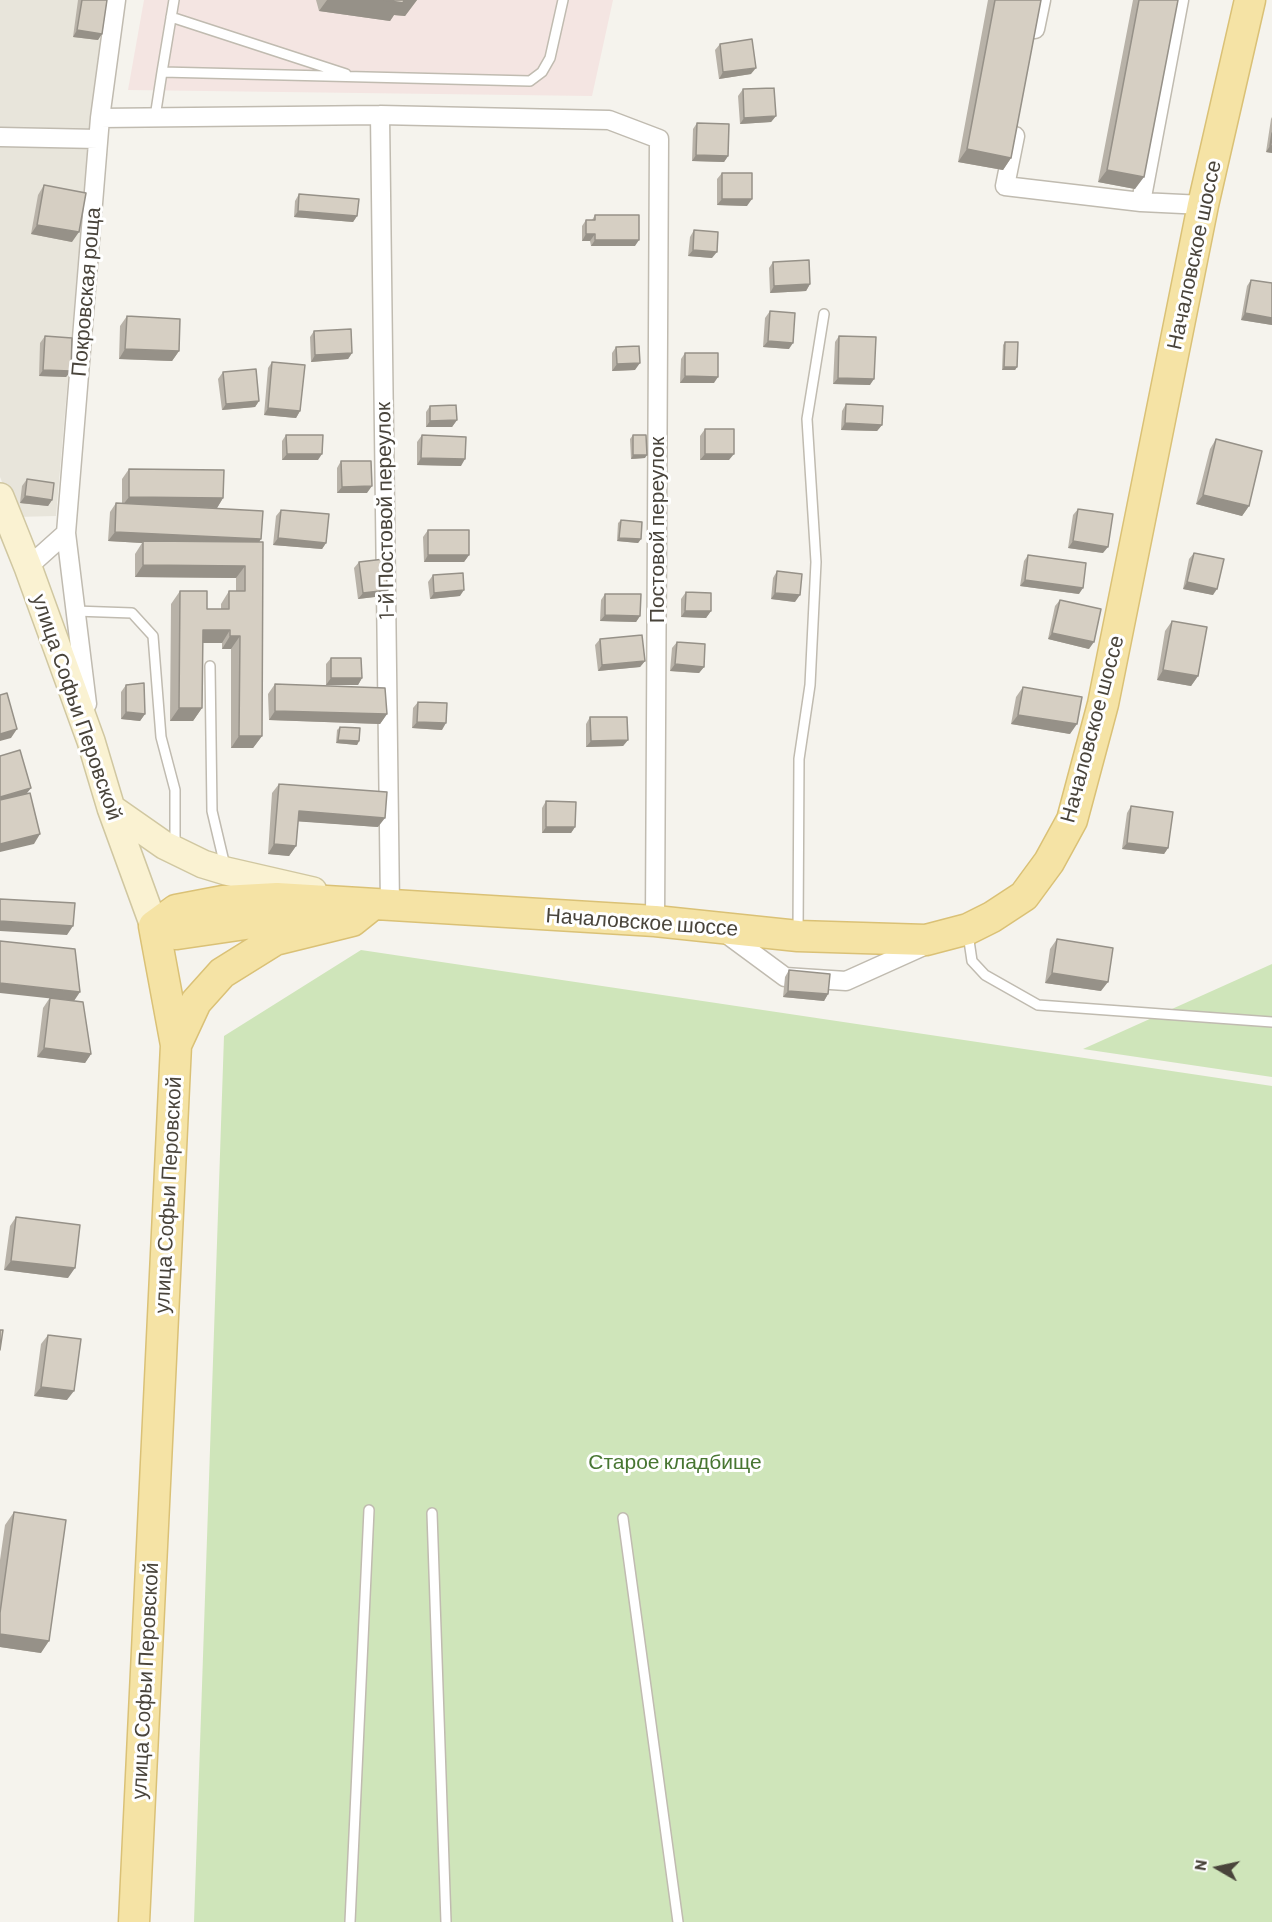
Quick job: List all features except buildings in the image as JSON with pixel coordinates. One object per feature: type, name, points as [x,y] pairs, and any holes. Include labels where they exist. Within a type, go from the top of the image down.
[{"type":"main road","name":"Началовское шоссе","points":[[154,926],[176,910],[223,901],[277,898],[655,921],[798,936],[926,940],[959,932],[992,917],[1024,896],[1049,862],[1072,820],[1103,704],[1203,205],[1250,0]]},
{"type":"main road","name":"улица Софьи Перовской","points":[[0,497],[92,741],[111,808],[154,926],[176,1046],[134,1922]]},
{"type":"main road","points":[[111,808],[175,850],[203,864],[226,872],[381,906]]},
{"type":"main road","points":[[176,1046],[196,1002],[222,973],[275,940],[352,921],[381,906]]},
{"type":"street","name":"Покровская роща","points":[[92,741],[66,533],[98,139],[116,0]]},
{"type":"street","points":[[1032,47],[1041,0]]},
{"type":"street","points":[[1141,202],[1179,0]]},
{"type":"street","points":[[100,118],[380,116]]},
{"type":"street","name":"Постовой переулок","points":[[380,116],[609,120],[659,139],[655,921]]},
{"type":"street","name":"1-й Постовой переулок","points":[[380,116],[381,906]]},
{"type":"street","points":[[1019,117],[1005,186],[1141,202],[1203,205]]},
{"type":"street","points":[[0,137],[98,139]]},
{"type":"street","points":[[28,567],[66,533]]},
{"type":"street","points":[[718,927],[785,977],[846,981],[959,932]]},
{"type":"lane","points":[[155,117],[174,0]]},
{"type":"lane","points":[[162,72],[530,81],[542,72],[550,58],[563,0]]},
{"type":"lane","points":[[171,17],[356,77]]},
{"type":"lane","points":[[798,936],[799,759],[810,685],[816,562],[807,419],[824,314]]},
{"type":"lane","points":[[75,611],[132,613],[153,636],[160,736],[175,790],[175,850]]},
{"type":"lane","points":[[210,666],[212,812],[226,872]]},
{"type":"lane","points":[[959,932],[972,961],[985,975],[1038,1005],[1272,1022]]},
{"type":"lane","points":[[350,1922],[369,1509]]},
{"type":"lane","points":[[432,1513],[446,1922]]},
{"type":"lane","points":[[623,1518],[678,1922]]},
{"type":"shaded area","points":[[0,0],[105,0],[90,125],[56,516],[16,517],[0,477]]},
{"type":"shaded area","points":[[144,0],[613,0],[592,96],[128,90]]},
{"type":"green space","name":"Старое кладбище","points":[[361,950],[1272,1086],[1272,1922],[194,1922],[224,1036]]},
{"type":"green space","points":[[1272,964],[1272,1077],[1083,1049]]}]
